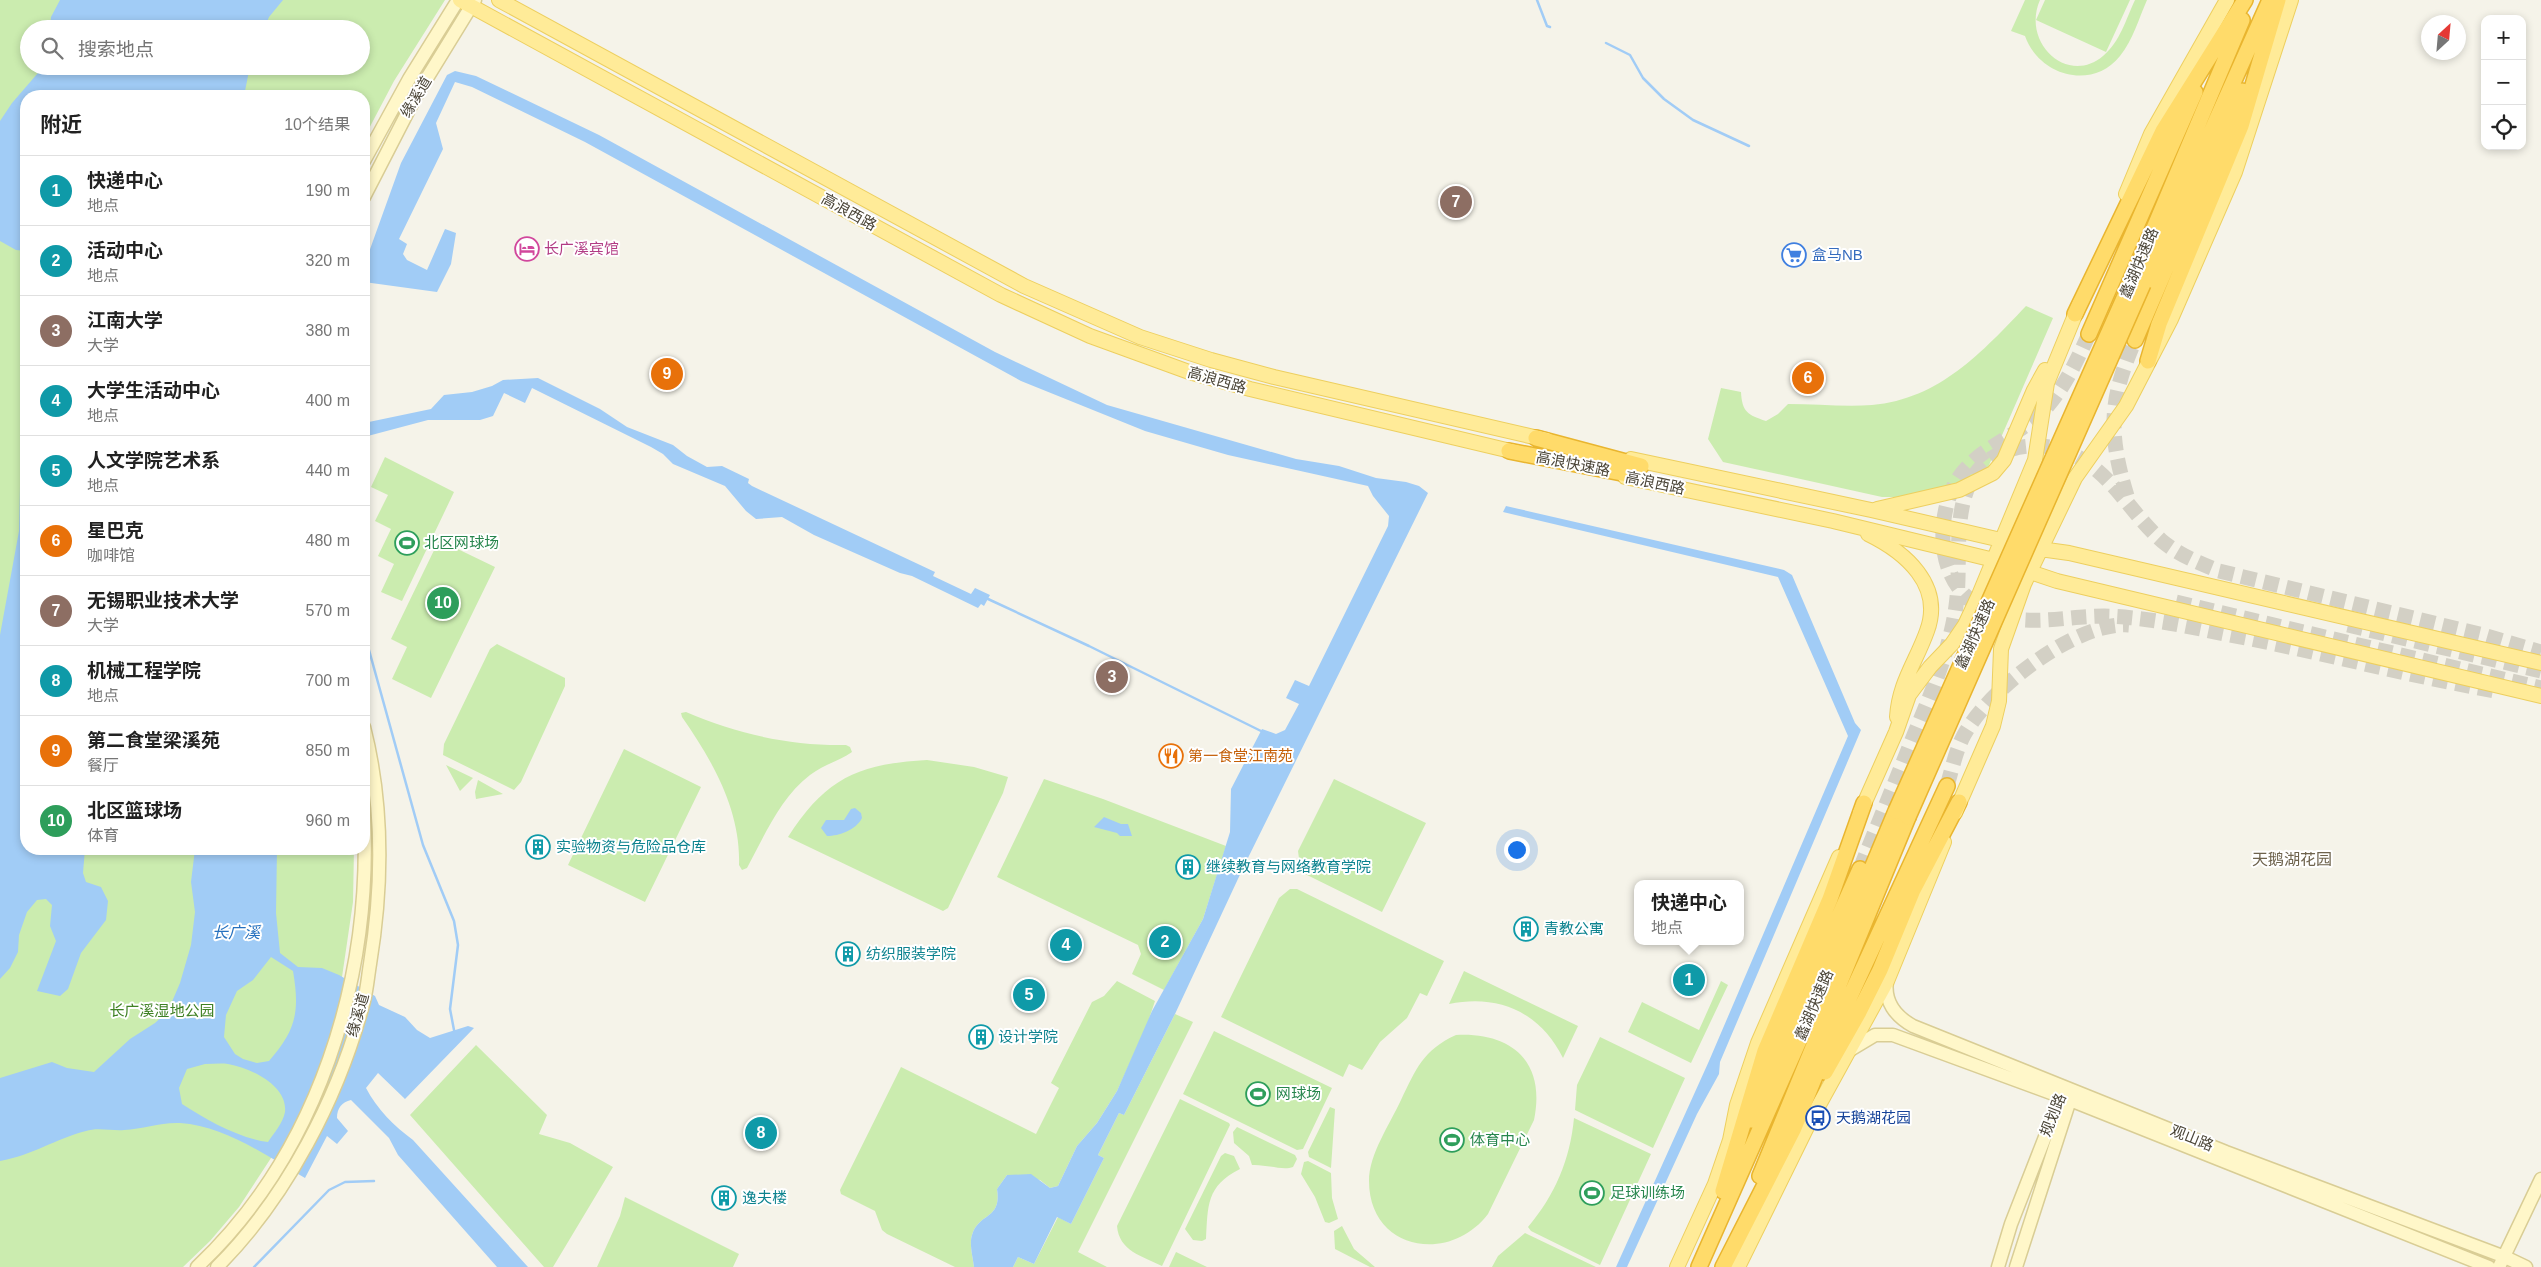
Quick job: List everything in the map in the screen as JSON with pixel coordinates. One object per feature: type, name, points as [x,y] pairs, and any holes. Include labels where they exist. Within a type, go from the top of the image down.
[{"type":"highway","points":[[2075,314],[2162,130],[2245,0]]},
{"type":"highway","name":"蠡湖快速路","points":[[2138,281],[2250,0]]},
{"type":"highway","name":"蠡湖快速路","points":[[1699,1267],[2138,281],[2270,0]]},
{"type":"highway","points":[[2148,361],[2160,324],[2241,126],[2278,0]]},
{"type":"highway","points":[[2135,340],[2270,23]]},
{"type":"highway","points":[[2089,334],[2190,102],[2221,39]]},
{"type":"highway","name":"高浪快速路","points":[[1509,451],[1639,471],[1536,438]]},
{"type":"highway","points":[[1794,1128],[1829,1042],[1946,786]]},
{"type":"highway","points":[[1722,1267],[1794,1128],[1859,1012],[1880,970],[1912,890],[1960,802]]},
{"type":"highway","points":[[1728,1179],[1765,1051],[1830,899],[1864,803]]},
{"type":"highway","name":"蠡湖快速路","points":[[1722,1267],[1902,814]]},
{"type":"highway","points":[[1691,1267],[1778,1053],[1860,869]]},
{"type":"main road","name":"高浪西路","points":[[499,0],[1015,282],[1076,311],[1140,337],[1211,360],[1274,377],[1536,438],[1872,510],[2040,549],[2069,553],[2541,663]]},
{"type":"main road","points":[[1677,1267],[1715,1184],[1730,1140],[1737,1105],[1764,1026],[1834,866],[1896,732],[1909,695],[1965,625],[1994,560],[2035,460],[2047,382],[2151,134],[2227,0]]},
{"type":"main road","points":[[1738,1267],[1808,1125],[1887,981],[1993,726],[1999,701],[2001,649],[2030,571],[2075,478],[2126,406],[2171,318],[2235,172],[2291,0]]},
{"type":"main road","name":"高浪西路","points":[[466,2],[1000,295],[1090,336],[1189,372],[1250,389],[1509,451],[1833,521],[1994,560],[2067,584],[2541,696]]},
{"type":"main road","name":"缘溪道","points":[[370,150],[404,88],[466,2]]},
{"type":"main road","name":"缘溪道","points":[[370,185],[466,2]]},
{"type":"main road","points":[[1872,510],[1959,490],[1993,473],[2004,460],[2034,390],[2068,331]]},
{"type":"main road","points":[[1833,521],[1870,535],[1907,558],[1921,574],[1928,588],[1932,614],[1898,697],[1896,732]]},
{"type":"main road","name":"缘溪道","points":[[217,1267],[252,1228],[288,1176],[325,1108],[364,1000],[378,895],[380,833],[370,758]]},
{"type":"main road","name":"缘溪道","points":[[197,1267],[235,1227],[254,1202],[302,1123],[320,1083],[341,1025],[356,958],[365,876],[365,855]]},
{"type":"main road","name":"观山路","points":[[1887,981],[1885,994],[1901,1020],[2065,1094],[2489,1267]]},
{"type":"main road","name":"观山路","points":[[1850,1050],[1875,1035],[1893,1035],[2226,1152],[2506,1263],[2526,1267]]},
{"type":"main road","name":"规划路","points":[[1998,1267],[2011,1224],[2065,1094]]},
{"type":"main road","name":"规划路","points":[[2016,1267],[2065,1094]]},
{"type":"main road","points":[[2506,1263],[2541,1180]]},
{"type":"main road","points":[[2506,1263],[2541,1199]]},
{"type":"green space","name":"长广溪湿地公园","points":[[0,0],[445,0],[394,81],[370,127],[370,90],[20,90],[20,855],[354,855],[353,902],[342,977],[271,1158],[239,1207],[210,1241],[183,1267],[0,1267]]},
{"type":"green space","points":[[2025,0],[2040,0],[2036,16],[2037,31],[2042,45],[2051,55],[2063,63],[2076,66],[2089,64],[2103,56],[2118,37],[2135,0],[2147,0],[2132,36],[2120,56],[2108,67],[2095,73],[2081,76],[2067,74],[2054,69],[2042,61],[2032,50],[2025,36],[2011,31]]},
{"type":"green space","points":[[2045,0],[2130,0],[2106,52],[2036,20]]},
{"type":"green space","points":[[2026,306],[2053,318],[1986,472],[1964,484],[1916,497],[1882,497],[1723,462],[1708,439],[1721,388],[1741,392],[1743,404],[1747,412],[1766,421],[1778,414],[1788,404],[1862,406],[1896,401],[1919,393],[1958,371],[1993,340]]},
{"type":"green space","name":"北区网球场","points":[[385,457],[454,492],[402,601],[381,592],[394,564],[378,556],[391,529],[375,521],[388,495],[371,487]]},
{"type":"green space","points":[[439,540],[495,567],[431,698],[392,679],[407,647],[391,639]]},
{"type":"green space","points":[[497,644],[565,678],[565,686],[521,782],[514,790],[443,755],[444,744],[490,649]]},
{"type":"green space","points":[[686,712],[725,727],[764,737],[825,745],[846,745],[850,747],[852,752],[810,775],[799,784],[774,818],[747,868],[742,870],[739,865],[735,825],[730,805],[714,768],[682,717],[681,713]]},
{"type":"green space","points":[[624,749],[701,787],[645,902],[568,865]]},
{"type":"green space","points":[[927,760],[974,767],[1008,777],[1003,793],[948,908],[943,911],[788,837],[816,801],[830,788],[846,778],[882,765]]},
{"type":"green space","points":[[446,765],[473,778],[460,791]]},
{"type":"green space","points":[[1044,779],[1103,799],[1226,846],[1203,919],[1164,990],[1132,974],[1141,954],[1138,945],[997,877]]},
{"type":"green space","points":[[1334,779],[1426,823],[1382,912],[1305,874],[1300,866],[1298,851]]},
{"type":"green space","points":[[478,780],[503,794],[476,799],[475,792]]},
{"type":"green space","points":[[1290,889],[1297,889],[1444,961],[1427,996],[1420,993],[1407,1018],[1380,1042],[1362,1070],[1349,1064],[1343,1077],[1221,1017],[1279,898]]},
{"type":"green space","points":[[1464,971],[1578,1026],[1563,1058],[1554,1042],[1543,1029],[1530,1018],[1516,1010],[1485,1002],[1449,1004]]},
{"type":"green space","points":[[1117,981],[1155,1001],[1146,1028],[1117,1091],[1097,1123],[1077,1146],[1058,1186],[1050,1188],[1040,1180],[1007,1175],[997,1189],[998,1199],[996,1206],[975,1228],[972,1235],[971,1247],[974,1267],[955,1267],[887,1234],[882,1230],[875,1211],[841,1194],[840,1190],[901,1067],[1036,1134],[1059,1088],[1051,1083],[1092,1002],[1104,996]]},
{"type":"green space","points":[[1721,981],[1728,985],[1691,1063],[1628,1032],[1642,1002],[1699,1030]]},
{"type":"green space","points":[[1175,1014],[1193,1022],[1078,1252],[1107,1267],[1013,1267],[1018,1257],[1034,1264],[1058,1217],[1071,1224],[1104,1158],[1098,1155],[1119,1113],[1124,1115]]},
{"type":"green space","name":"网球场","points":[[1214,1031],[1332,1088],[1303,1149],[1297,1150],[1183,1094]]},
{"type":"green space","name":"体育中心","points":[[1456,1035],[1476,1035],[1494,1039],[1508,1045],[1520,1055],[1529,1067],[1535,1082],[1534,1120],[1488,1214],[1472,1230],[1453,1240],[1433,1244],[1414,1242],[1396,1235],[1382,1222],[1373,1204],[1369,1181],[1372,1160],[1416,1070],[1436,1047]]},
{"type":"green space","points":[[1600,1037],[1685,1078],[1653,1148],[1575,1110],[1577,1085]]},
{"type":"green space","points":[[476,1045],[547,1115],[539,1134],[570,1143],[613,1167],[553,1267],[544,1267],[410,1115]]},
{"type":"green space","points":[[1180,1099],[1230,1125],[1162,1266],[1140,1256],[1127,1247],[1122,1241],[1117,1226]]},
{"type":"green space","points":[[1330,1107],[1335,1109],[1331,1168],[1309,1157],[1308,1152]]},
{"type":"green space","name":"足球训练场","points":[[1574,1118],[1651,1154],[1600,1265],[1531,1231],[1528,1227],[1538,1215],[1560,1176],[1569,1148]]},
{"type":"green space","points":[[1237,1127],[1295,1155],[1297,1159],[1293,1167],[1252,1165],[1249,1156],[1234,1143],[1233,1132]]},
{"type":"green space","points":[[1225,1153],[1234,1156],[1240,1169],[1221,1182],[1211,1198],[1207,1217],[1206,1239],[1202,1241],[1193,1240],[1185,1229],[1221,1156]]},
{"type":"green space","points":[[1308,1161],[1331,1173],[1332,1198],[1338,1219],[1329,1223],[1325,1222],[1315,1197],[1301,1174],[1304,1162]]},
{"type":"green space","points":[[625,1197],[739,1254],[733,1267],[597,1267],[620,1216]]},
{"type":"green space","points":[[1342,1226],[1354,1249],[1375,1267],[1370,1267],[1335,1249],[1334,1231]]},
{"type":"green space","points":[[1525,1233],[1596,1267],[1492,1267],[1498,1256]]},
{"type":"green space","points":[[1176,1252],[1207,1267],[1169,1267]]},
{"type":"water","points":[[60,0],[283,0],[268,20],[51,20]]},
{"type":"water","points":[[455,71],[476,76],[599,135],[995,352],[1107,405],[1296,459],[1339,466],[1376,478],[1406,482],[1419,486],[1428,493],[1244,866],[1175,1014],[1124,1115],[1119,1113],[1098,1155],[1104,1158],[1071,1224],[1057,1217],[1034,1264],[1018,1257],[1013,1267],[974,1267],[971,1243],[975,1228],[993,1211],[998,1199],[997,1189],[1007,1175],[1031,1174],[1050,1188],[1058,1186],[1077,1146],[1097,1123],[1117,1091],[1152,1011],[1203,919],[1230,832],[1231,789],[1262,729],[1276,734],[1285,730],[1299,704],[1286,698],[1295,680],[1309,686],[1388,526],[1389,516],[1373,496],[1368,486],[1228,455],[1145,431],[1021,381],[585,142],[472,87],[455,82],[436,123],[443,149],[399,239],[407,244],[403,254],[407,260],[427,270],[445,229],[456,233],[451,264],[437,292],[370,283],[370,249],[401,163],[447,75]]},
{"type":"water","points":[[36,75],[248,75],[245,90],[23,90]]},
{"type":"water","points":[[20,94],[20,250],[0,241],[0,121]]},
{"type":"water","points":[[538,378],[600,409],[627,427],[673,445],[687,456],[707,467],[722,466],[749,479],[748,483],[752,486],[935,572],[933,576],[971,594],[975,588],[990,595],[984,606],[981,604],[978,608],[912,576],[900,573],[814,535],[782,517],[756,519],[746,511],[725,486],[673,464],[663,454],[651,447],[532,388],[525,403],[504,393],[493,416],[480,420],[428,420],[370,435],[370,422],[431,409],[444,395],[472,392],[492,386],[503,380]]},
{"type":"water","points":[[20,487],[20,855],[84,855],[83,873],[86,882],[101,887],[108,901],[106,920],[81,953],[68,989],[60,996],[37,991],[56,941],[50,926],[52,905],[46,899],[37,900],[27,912],[19,935],[18,952],[10,968],[0,979],[0,635],[19,531]]},
{"type":"water","points":[[1506,506],[1784,570],[1792,575],[1855,723],[1861,730],[1720,1062],[1719,1074],[1697,1114],[1627,1267],[1616,1267],[1709,1061],[1848,736],[1778,577],[1503,512]]},
{"type":"water","points":[[855,808],[861,813],[862,818],[856,826],[837,835],[827,836],[821,828],[826,820],[844,820],[851,809]]},
{"type":"water","points":[[1104,817],[1121,824],[1128,824],[1132,836],[1120,836],[1117,833],[1094,827]]},
{"type":"water","name":"长广溪","points":[[194,855],[277,855],[276,913],[280,953],[298,967],[322,968],[339,975],[375,996],[379,1005],[405,1017],[417,1030],[430,1038],[468,1026],[474,1028],[405,1099],[378,1073],[366,1088],[386,1117],[413,1140],[528,1267],[497,1267],[398,1155],[389,1138],[351,1100],[341,1106],[337,1114],[337,1118],[348,1131],[337,1144],[327,1136],[305,1178],[245,1143],[197,1125],[180,1123],[124,1130],[90,1130],[64,1138],[23,1155],[0,1161],[0,1078],[52,1062],[67,1068],[94,1072],[130,1039],[155,1023],[168,1011],[180,983],[191,945],[195,912],[191,882]],"holes":[[[271,957],[293,971],[296,1009],[294,1020],[285,1040],[269,1061],[257,1063],[243,1059],[235,1054],[224,1037],[226,1015],[237,991],[253,980]],[[205,1064],[237,1066],[257,1074],[274,1086],[281,1094],[284,1103],[284,1116],[268,1142],[245,1137],[212,1122],[182,1104],[179,1088],[187,1069]]]},
{"type":"waterway","points":[[1537,0],[1547,26],[1550,27]]},
{"type":"waterway","points":[[1606,43],[1630,55],[1643,78],[1664,99],[1693,120],[1749,146]]},
{"type":"waterway","points":[[988,599],[1089,646],[1261,731]]},
{"type":"waterway","points":[[370,654],[423,845],[454,921],[458,945],[450,1009],[454,1030]]},
{"type":"waterway","points":[[254,1267],[329,1190],[345,1182],[374,1181]]},
{"type":"tunnel","points":[[2089,334],[2065,382],[2045,409],[2031,421],[1975,459],[1954,486],[1944,518],[1944,547],[1946,562],[1951,575],[1958,587],[1968,598],[1980,607],[2010,618],[2041,620],[2104,616],[2150,620],[2495,691]]},
{"type":"tunnel","points":[[2127,496],[2114,435],[2114,417],[2120,381],[2135,340]]},
{"type":"tunnel","points":[[1860,869],[1945,655],[1956,606],[1960,519],[1968,487],[1984,464],[2003,452],[2025,446],[2037,446],[2059,449],[2076,456],[2104,477],[2149,529],[2162,541],[2182,555],[2219,571],[2483,635],[2541,652]]},
{"type":"tunnel","points":[[2176,602],[2541,688]]},
{"type":"tunnel","points":[[1947,786],[1956,753],[1964,735],[1992,698],[2013,679],[2060,646],[2084,634],[2108,627],[2129,625]]},
{"type":"tunnel","points":[[2348,625],[2541,671]]},
{"type":"place","name":"无锡职业技术大学","points":[[1456,202]]},
{"type":"place","name":"长广溪宾馆","points":[[527,249]]},
{"type":"place","name":"盒马NB","points":[[1794,255]]},
{"type":"place","name":"第二食堂梁溪苑","points":[[667,374]]},
{"type":"place","name":"星巴克","points":[[1808,378]]},
{"type":"place","name":"北区网球场","points":[[407,543]]},
{"type":"place","name":"北区篮球场","points":[[443,603]]},
{"type":"place","name":"江南大学","points":[[1112,677]]},
{"type":"place","name":"第一食堂江南苑","points":[[1171,756]]},
{"type":"place","name":"实验物资与危险品仓库","points":[[538,847]]},
{"type":"place","name":"继续教育与网络教育学院","points":[[1188,867]]},
{"type":"place","name":"青教公寓","points":[[1526,929]]},
{"type":"place","name":"活动中心","points":[[1165,942]]},
{"type":"place","name":"大学生活动中心","points":[[1066,945]]},
{"type":"place","name":"纺织服装学院","points":[[848,954]]},
{"type":"place","name":"快递中心","points":[[1689,980]]},
{"type":"place","name":"人文学院艺术系","points":[[1029,995]]},
{"type":"place","name":"设计学院","points":[[981,1037]]},
{"type":"place","name":"网球场","points":[[1258,1094]]},
{"type":"place","name":"天鹅湖花园","points":[[1818,1118]]},
{"type":"place","name":"机械工程学院","points":[[761,1133]]},
{"type":"place","name":"体育中心","points":[[1452,1140]]},
{"type":"place","name":"足球训练场","points":[[1592,1193]]},
{"type":"place","name":"逸夫楼","points":[[724,1198]]},
{"type":"district","name":"天鹅湖花园","points":[[2292,859]]}]
